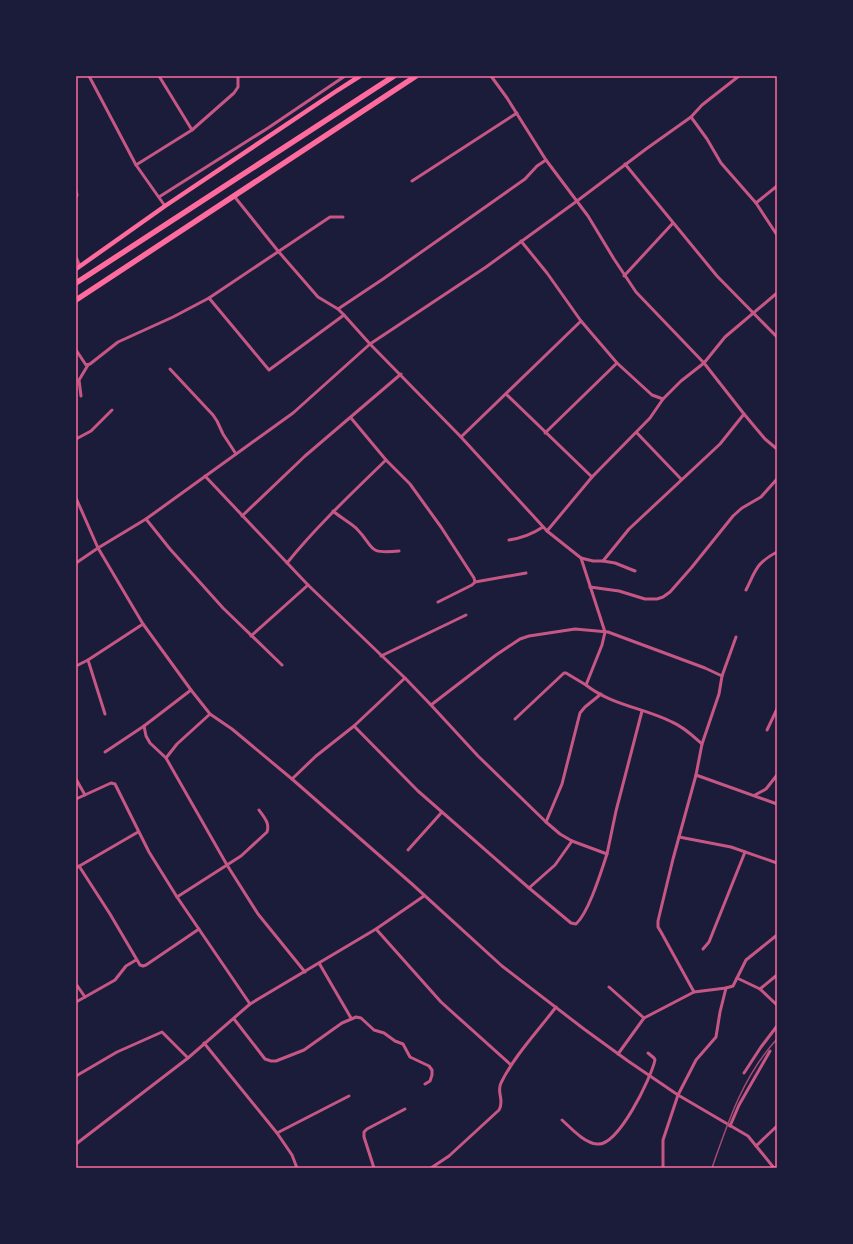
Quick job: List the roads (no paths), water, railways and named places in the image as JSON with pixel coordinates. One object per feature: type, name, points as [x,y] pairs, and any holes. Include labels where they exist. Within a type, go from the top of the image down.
[{"type":"highway","points":[[76,283],[394,76]]},
{"type":"highway","points":[[76,300],[416,76]]},
{"type":"main road","points":[[78,267],[165,206],[360,76]]},
{"type":"street","points":[[89,76],[136,165],[165,206]]},
{"type":"street","points":[[159,76],[192,130]]},
{"type":"street","points":[[136,165],[192,130],[234,93],[238,88],[238,76]]},
{"type":"street","points":[[159,197],[268,128],[346,76]]},
{"type":"street","points":[[491,76],[504,92],[546,160],[588,216],[624,276],[645,301],[704,363],[765,439],[777,449]]},
{"type":"street","points":[[76,563],[146,519],[293,413],[370,344],[486,267],[577,201],[625,164],[691,117],[702,105],[739,76]]},
{"type":"street","points":[[412,181],[517,113]]},
{"type":"street","points":[[691,117],[707,138],[721,163],[756,203],[777,235]]},
{"type":"street","points":[[338,309],[384,279],[525,179],[537,166],[546,160]]},
{"type":"street","points":[[625,164],[717,276],[777,337]]},
{"type":"street","points":[[756,203],[777,186]]},
{"type":"street","points":[[76,191],[76,197]]},
{"type":"street","points":[[234,196],[278,251],[318,297],[338,309],[344,315],[370,344],[461,437],[546,532],[581,558],[615,564],[635,572]]},
{"type":"street","points":[[81,396],[79,380],[88,365],[118,342],[173,317],[209,298],[330,217],[343,217]]},
{"type":"street","points":[[624,276],[673,223]]},
{"type":"street","points":[[521,241],[547,273],[582,321],[617,363],[652,395],[663,399]]},
{"type":"street","points":[[76,257],[78,267]]},
{"type":"street","points":[[546,532],[592,477],[637,433],[650,418],[663,399],[681,381],[704,363],[725,337],[777,293]]},
{"type":"street","points":[[209,298],[270,370],[344,315]]},
{"type":"street","points":[[461,437],[582,321]]},
{"type":"street","points":[[76,350],[86,365],[88,365]]},
{"type":"street","points":[[545,433],[617,363]]},
{"type":"street","points":[[170,369],[213,415],[236,454]]},
{"type":"street","points":[[242,516],[305,456],[401,374]]},
{"type":"street","points":[[506,394],[592,477]]},
{"type":"street","points":[[76,439],[91,431],[112,410]]},
{"type":"street","points":[[603,561],[630,529],[681,479],[720,444],[744,414]]},
{"type":"street","points":[[351,418],[386,460],[410,484],[474,578],[475,582]]},
{"type":"street","points":[[637,433],[681,479]]},
{"type":"street","points":[[287,563],[309,536],[333,511],[386,460]]},
{"type":"street","points":[[205,476],[308,585],[405,678],[478,756],[546,822],[560,834],[607,854]]},
{"type":"street","points":[[590,587],[619,591],[645,599],[657,599],[663,597],[670,592],[692,567],[733,516],[742,508],[762,497],[777,479]]},
{"type":"street","points":[[76,498],[98,548],[143,624],[190,690],[210,714],[232,729],[292,779],[502,966],[649,1076],[678,1095],[748,1136],[774,1168]]},
{"type":"street","points":[[333,511],[356,528],[372,549],[383,553],[399,551]]},
{"type":"street","points":[[146,519],[197,580],[223,608],[282,665]]},
{"type":"street","points":[[509,540],[533,534],[542,527]]},
{"type":"street","points":[[746,590],[760,563],[765,558],[777,552]]},
{"type":"street","points":[[581,558],[604,632],[602,645],[586,685]]},
{"type":"street","points":[[438,602],[472,585],[475,582],[526,573]]},
{"type":"street","points":[[251,636],[308,585]]},
{"type":"street","points":[[381,656],[466,615]]},
{"type":"street","points":[[76,666],[88,660],[143,624]]},
{"type":"street","points":[[431,705],[496,655],[520,639],[529,636],[575,629],[604,632],[675,657],[722,676]]},
{"type":"street","points":[[694,992],[658,927],[658,921],[696,775],[702,744],[718,694],[722,676],[736,637]]},
{"type":"street","points":[[88,660],[105,714]]},
{"type":"street","points":[[515,719],[564,673],[566,673],[601,694],[672,722],[689,732],[702,744]]},
{"type":"street","points":[[292,779],[316,756],[354,726],[405,678]]},
{"type":"street","points":[[105,752],[144,726],[190,690]]},
{"type":"street","points":[[546,822],[562,784],[580,713],[601,694]]},
{"type":"street","points":[[767,730],[777,709]]},
{"type":"street","points":[[354,726],[418,791],[529,888],[571,923],[576,924],[581,920],[595,888],[607,854],[617,804],[642,711]]},
{"type":"street","points":[[166,758],[177,744],[210,714]]},
{"type":"street","points":[[144,726],[146,736],[150,743],[166,758],[227,865],[258,914],[305,972]]},
{"type":"street","points":[[696,775],[777,804]]},
{"type":"street","points":[[755,795],[766,789],[777,776]]},
{"type":"street","points":[[76,779],[85,795]]},
{"type":"street","points":[[76,799],[111,783],[115,784],[149,852],[177,897],[250,1004]]},
{"type":"street","points":[[177,897],[241,856],[267,832],[268,822],[259,810]]},
{"type":"street","points":[[408,850],[442,812]]},
{"type":"street","points":[[138,832],[78,867],[110,914],[136,960],[140,965],[146,965],[199,929]]},
{"type":"street","points":[[679,837],[731,846],[777,863]]},
{"type":"street","points":[[529,888],[554,866],[572,840]]},
{"type":"street","points":[[703,949],[709,942],[745,852]]},
{"type":"street","points":[[76,1144],[188,1058],[250,1004],[376,929],[424,896]]},
{"type":"street","points":[[376,929],[441,1002],[511,1065]]},
{"type":"street","points":[[618,1054],[644,1018],[694,992],[733,986],[746,960],[777,935]]},
{"type":"street","points":[[76,1002],[115,980],[126,966],[136,960]]},
{"type":"street","points":[[319,963],[351,1018]]},
{"type":"street","points":[[760,989],[777,975]]},
{"type":"street","points":[[737,978],[760,989],[777,1005]]},
{"type":"street","points":[[76,984],[85,997]]},
{"type":"street","points":[[609,987],[644,1018]]},
{"type":"street","points":[[663,1168],[663,1140],[678,1095],[696,1060],[716,1037],[726,988]]},
{"type":"street","points":[[431,1168],[449,1156],[498,1110],[502,1102],[499,1090],[500,1084],[511,1065],[556,1007]]},
{"type":"street","points":[[234,1018],[265,1060],[271,1061],[288,1057],[304,1050],[351,1018],[361,1018],[374,1030],[384,1033],[402,1044],[410,1057],[429,1066],[432,1070],[432,1075],[430,1080],[425,1084]]},
{"type":"street","points":[[744,1073],[777,1026]]},
{"type":"street","points":[[76,1076],[117,1052],[162,1032],[188,1058]]},
{"type":"street","points":[[204,1043],[277,1133],[292,1155],[297,1168]]},
{"type":"street","points":[[730,1126],[739,1104],[770,1051]]},
{"type":"street","points":[[562,1120],[590,1142],[602,1144],[612,1138],[631,1113],[642,1093],[655,1060],[648,1053]]},
{"type":"street","points":[[277,1133],[349,1096]]},
{"type":"street","points":[[374,1168],[364,1137],[364,1132],[406,1109]]},
{"type":"street","points":[[756,1146],[777,1126]]},
{"type":"railway","points":[[712,1168],[724,1134],[746,1084],[765,1053],[777,1039]]}]
